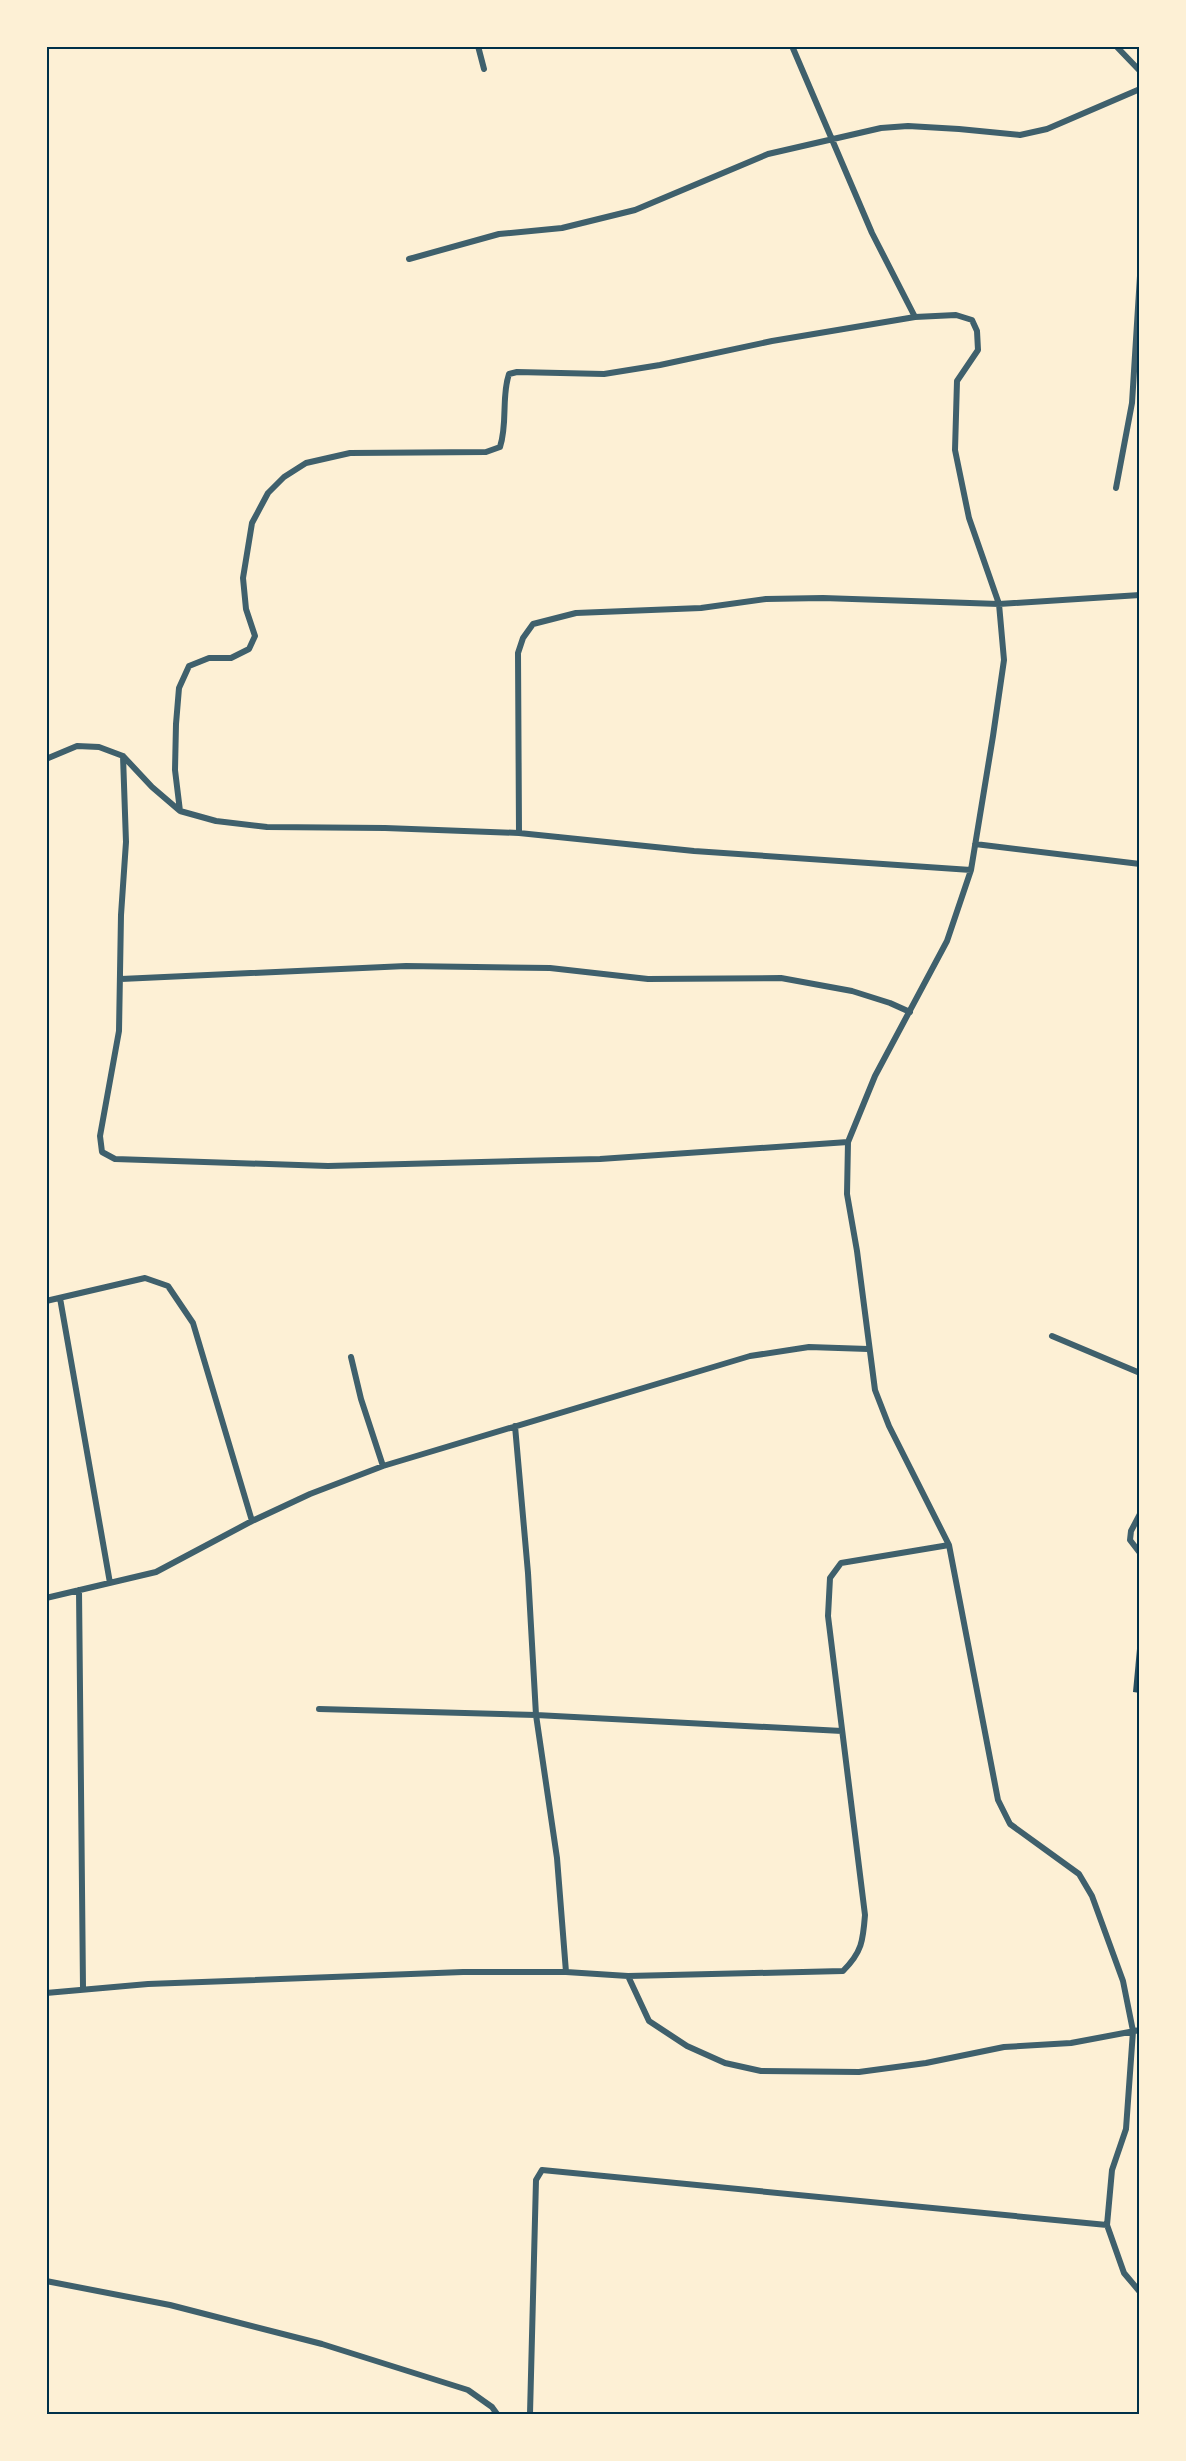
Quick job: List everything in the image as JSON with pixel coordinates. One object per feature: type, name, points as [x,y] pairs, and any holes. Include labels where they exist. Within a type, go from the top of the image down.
[{"type":"street","points":[[478,46],[484,69]]},
{"type":"street","points":[[792,46],[872,233],[915,317]]},
{"type":"street","points":[[1116,46],[1140,71]]},
{"type":"street","points":[[409,259],[500,234],[562,228],[635,210],[768,154],[881,128],[908,126],[1020,135],[1047,129],[1140,89]]},
{"type":"street","points":[[1116,488],[1132,403],[1140,276]]},
{"type":"street","points":[[180,811],[175,770],[179,688],[189,666],[209,658],[231,658],[249,649],[255,636],[246,609],[243,578],[252,523],[268,493],[284,477],[306,463],[350,453],[486,452],[500,447],[503,437],[505,386],[509,374],[517,372],[604,374],[660,365],[772,341],[915,317],[956,315],[972,320],[977,331],[978,350],[957,381],[955,450],[969,518],[999,604],[1004,660],[971,870],[947,941],[875,1076],[848,1142],[847,1194],[857,1251],[875,1390],[889,1426],[949,1545],[999,1800],[1010,1824],[1079,1874],[1088,1888],[1123,1981],[1136,2030],[1126,2129],[1113,2170],[1107,2225],[1125,2273],[1140,2292]]},
{"type":"street","points":[[519,832],[518,653],[523,638],[534,624],[576,614],[701,608],[766,599],[823,598],[999,604],[1140,595]]},
{"type":"street","points":[[46,759],[77,746],[99,747],[123,756],[152,787],[180,811],[216,821],[267,827],[519,832],[694,851],[971,870]]},
{"type":"street","points":[[123,756],[126,842],[121,915],[119,1031],[100,1136],[102,1152],[115,1159],[328,1166],[600,1159],[848,1142]]},
{"type":"street","points":[[975,844],[1140,864]]},
{"type":"street","points":[[121,980],[406,966],[550,968],[648,979],[781,978],[852,991],[910,1012]]},
{"type":"street","points":[[46,1301],[145,1278],[168,1286],[193,1323],[252,1521]]},
{"type":"street","points":[[60,1298],[110,1583]]},
{"type":"street","points":[[1052,1336],[1140,1373]]},
{"type":"street","points":[[46,1598],[156,1572],[252,1521],[310,1494],[383,1466],[515,1426],[750,1356],[809,1347],[868,1349]]},
{"type":"street","points":[[351,1357],[361,1399],[383,1466]]},
{"type":"street","points":[[515,1426],[528,1573],[536,1715],[557,1858],[566,1972]]},
{"type":"street","points":[[1140,1514],[1131,1531],[1130,1540],[1140,1553]]},
{"type":"street","points":[[46,1993],[83,1988],[463,1972],[566,1972],[628,1976],[843,1971],[857,1957],[865,1915],[828,1616],[830,1578],[842,1563],[949,1545]]},
{"type":"street","points":[[79,1590],[83,1988]]},
{"type":"street","points":[[319,1709],[536,1715],[842,1731]]},
{"type":"street","points":[[628,1976],[649,2021],[696,2050],[724,2063],[761,2071],[859,2072],[926,2063],[1004,2047],[1071,2043],[1136,2030]]},
{"type":"street","points":[[530,2415],[536,2180],[542,2170],[1107,2225]]},
{"type":"street","points":[[46,2281],[170,2305],[322,2344],[468,2390],[492,2407],[497,2415]]},
{"type":"building","points":[[1138,1638],[1140,1638],[1140,1693],[1133,1692]]}]
